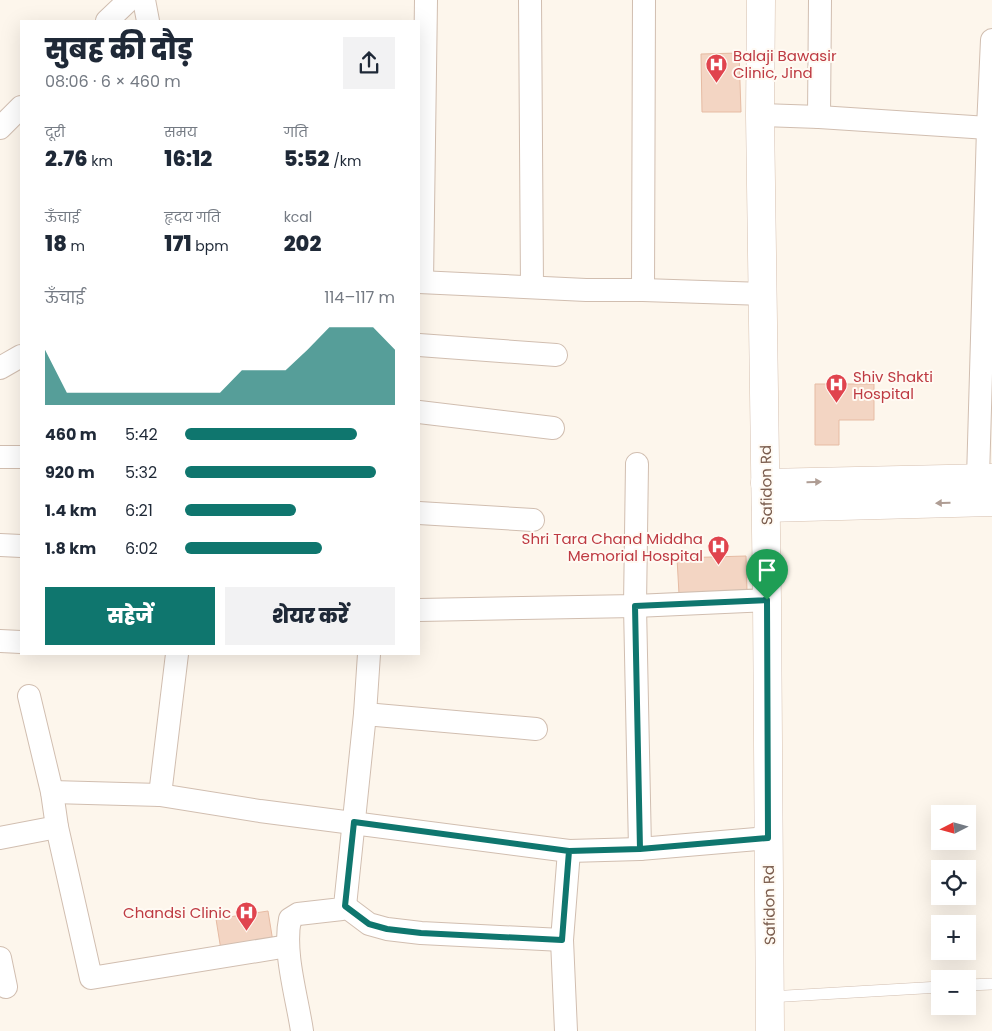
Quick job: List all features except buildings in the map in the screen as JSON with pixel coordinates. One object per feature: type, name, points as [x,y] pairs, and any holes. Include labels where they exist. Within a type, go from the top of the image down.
[{"type":"main road","name":"Safidon Rd","points":[[761,0],[760,115],[764,294],[770,1031]]},
{"type":"main road","points":[[766,495],[985,478]]},
{"type":"main road","points":[[766,495],[992,502]]},
{"type":"street","points":[[109,20],[129,0]]},
{"type":"street","points":[[144,0],[148,20]]},
{"type":"street","points":[[426,0],[421,282],[586,290],[764,294]]},
{"type":"street","points":[[530,0],[532,287]]},
{"type":"street","points":[[643,290],[644,0]]},
{"type":"street","points":[[819,117],[820,0]]},
{"type":"street","points":[[985,478],[988,128],[992,40]]},
{"type":"street","points":[[0,128],[20,108]]},
{"type":"street","points":[[760,115],[988,128]]},
{"type":"street","points":[[420,345],[556,355]]},
{"type":"street","points":[[420,412],[553,428]]},
{"type":"street","points":[[0,457],[20,457]]},
{"type":"street","points":[[637,464],[635,606],[640,849]]},
{"type":"street","points":[[420,513],[533,520]]},
{"type":"street","points":[[0,545],[20,546]]},
{"type":"street","points":[[420,610],[635,606],[767,600]]},
{"type":"street","points":[[0,641],[20,642]]},
{"type":"street","points":[[160,795],[177,655]]},
{"type":"street","points":[[302,1031],[288,946],[290,919],[298,914],[342,909],[345,906],[365,714],[369,655]]},
{"type":"street","points":[[29,696],[52,792],[57,827],[91,978],[288,946]]},
{"type":"street","points":[[365,714],[536,730]]},
{"type":"street","points":[[52,792],[160,795],[260,811],[569,851],[640,849],[768,838]]},
{"type":"street","points":[[0,838],[57,827]]},
{"type":"street","points":[[566,1031],[562,940],[569,851]]},
{"type":"street","points":[[345,906],[369,924],[387,929],[421,933],[562,940]]},
{"type":"street","points":[[0,958],[6,987]]},
{"type":"lane","points":[[976,985],[992,984]]},
{"type":"lane","points":[[770,996],[931,987]]},
{"type":"place","name":"Balaji Bawasir Clinic, Jind","points":[[717,83]]},
{"type":"place","name":"Shiv Shakti Hospital","points":[[837,404]]},
{"type":"place","name":"Shri Tara Chand Middha Memorial Hospital","points":[[719,566]]},
{"type":"place","name":"Chandsi Clinic","points":[[247,931]]},
{"type":"route","points":[[767,600],[635,606],[640,849],[569,851],[354,822],[345,906],[369,924],[387,929],[421,933],[562,940],[569,851],[640,849],[768,838],[767,600]]}]
